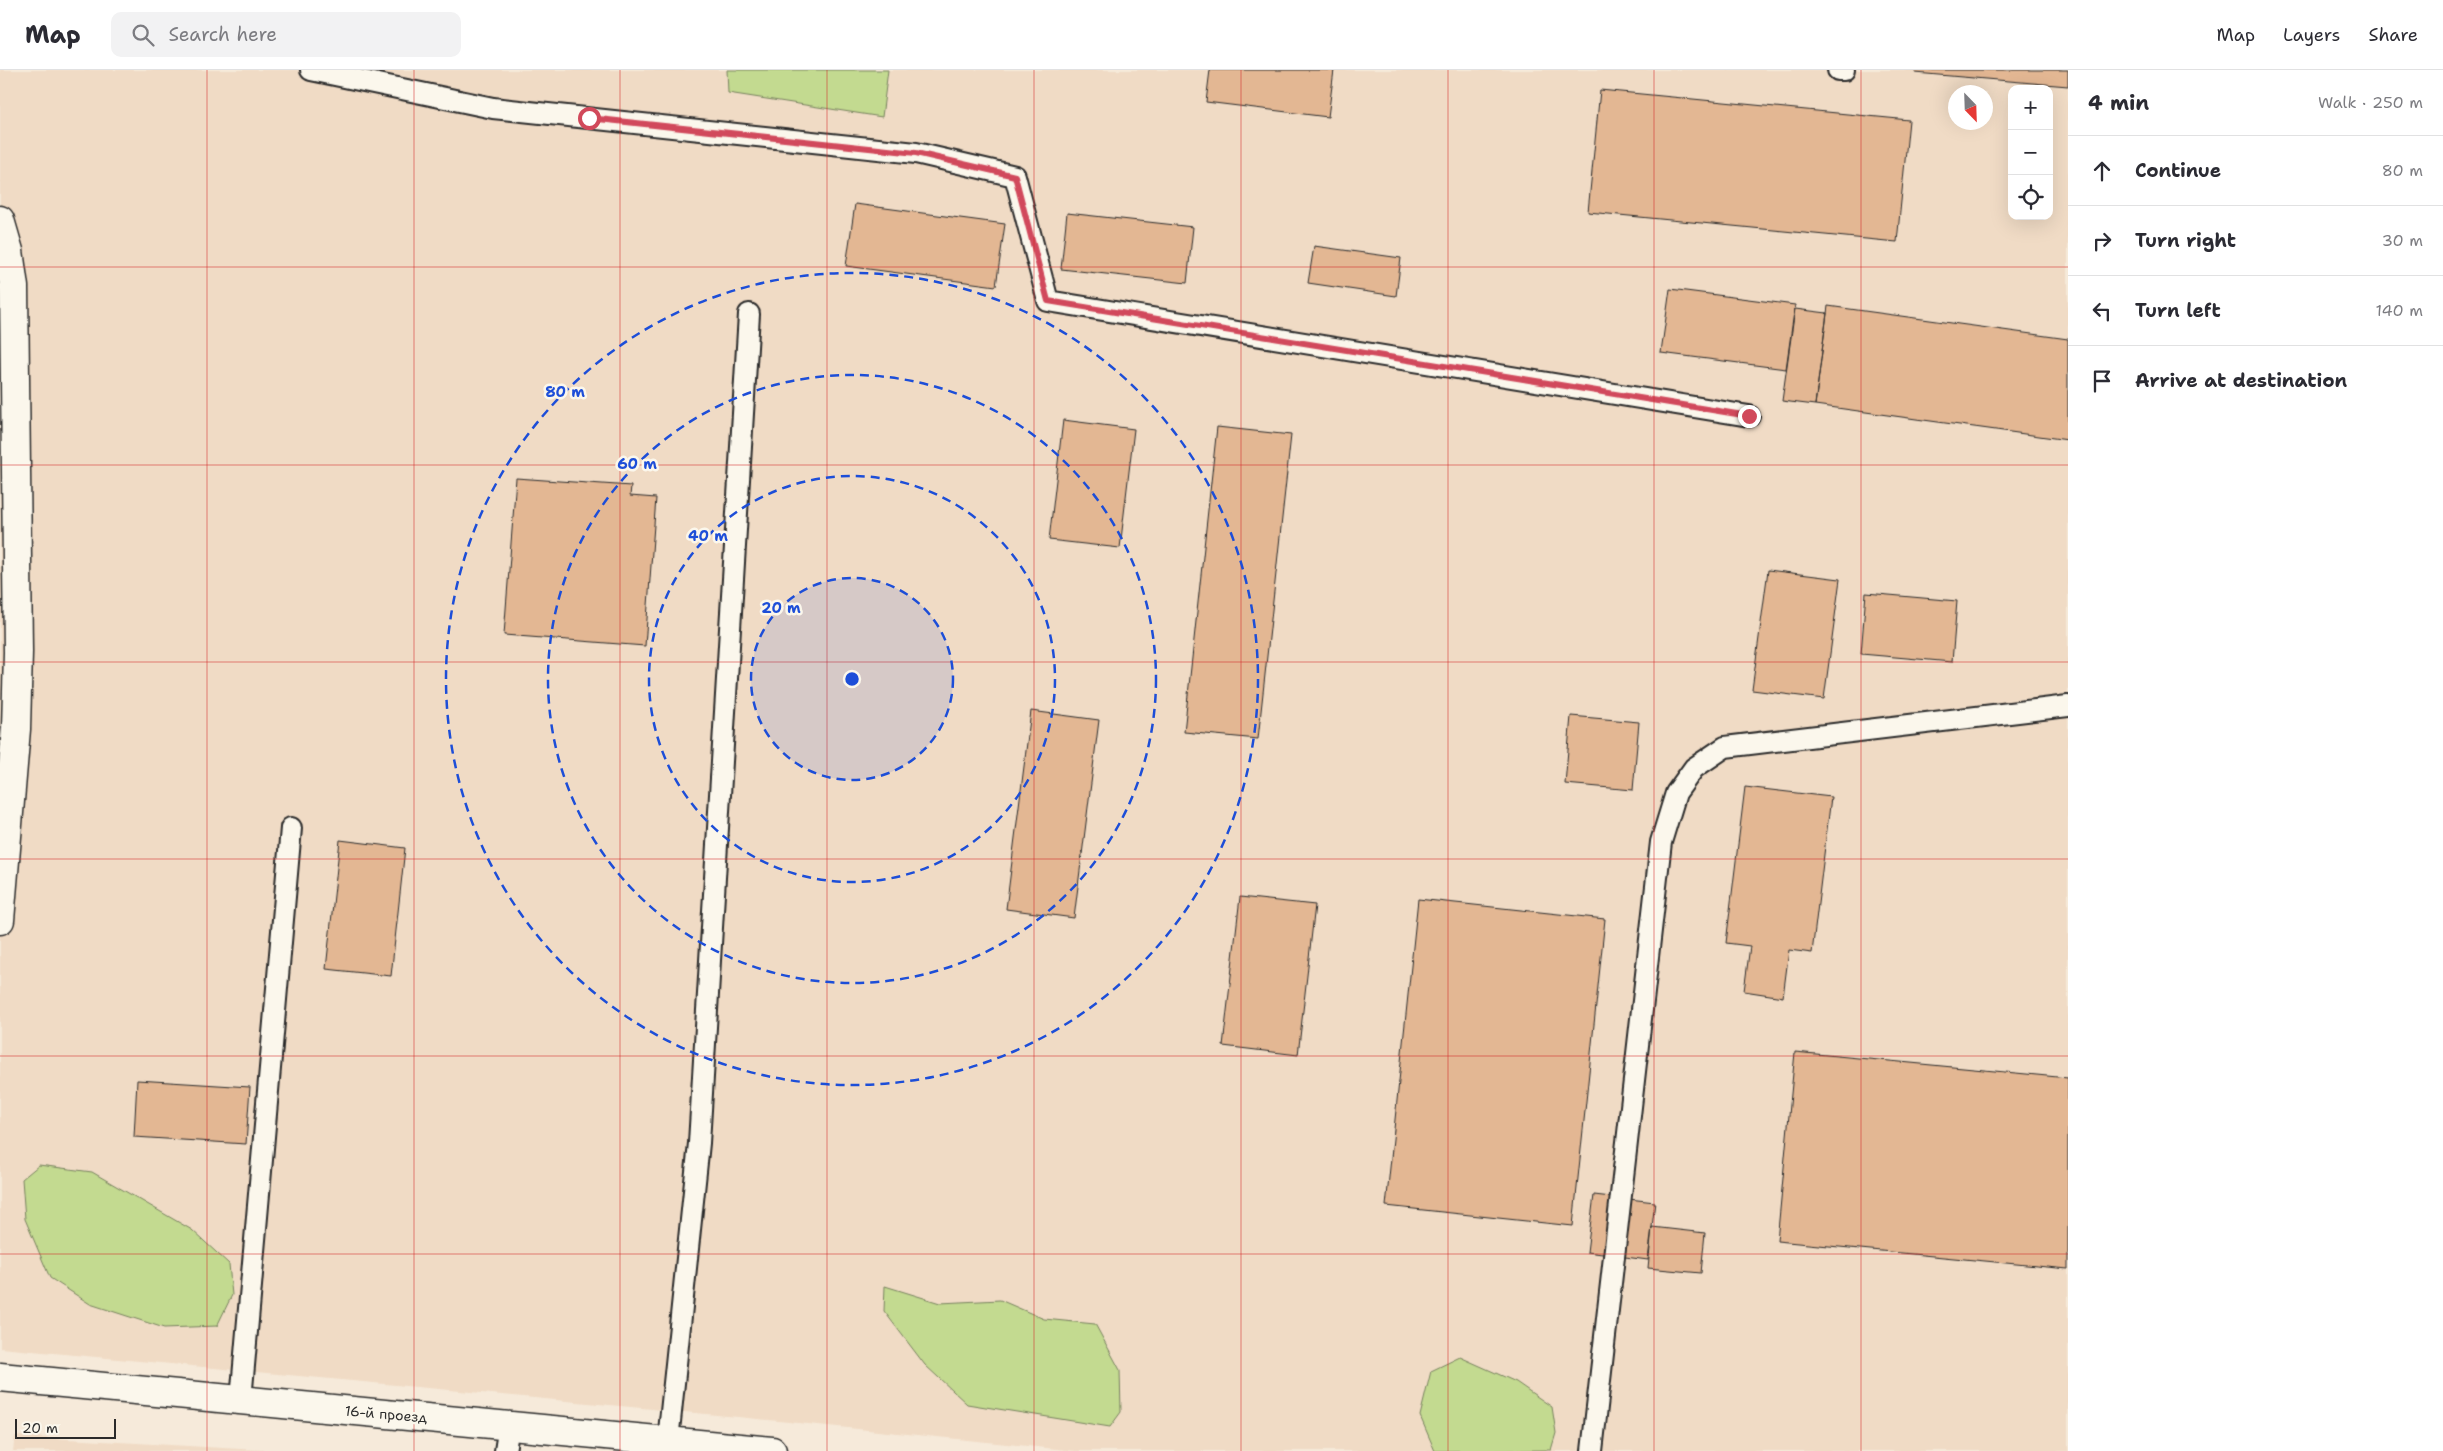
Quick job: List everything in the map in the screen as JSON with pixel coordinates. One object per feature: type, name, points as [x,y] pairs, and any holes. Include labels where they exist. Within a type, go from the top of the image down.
[{"type":"street","points":[[0,220],[9,251],[14,287],[18,652],[16,729],[0,920]]},
{"type":"street","name":"16-й проезд","points":[[0,1377],[241,1400],[507,1438],[668,1441],[772,1451]]},
{"type":"lane","points":[[311,70],[493,108],[916,153],[1015,176],[1048,301],[1749,416]]},
{"type":"lane","points":[[1838,70],[1844,70]]},
{"type":"lane","points":[[668,1441],[699,1142],[749,314]]},
{"type":"lane","points":[[1592,1451],[1660,842],[1676,793],[1694,768],[1725,747],[2068,706]]},
{"type":"lane","points":[[241,1400],[291,828]]},
{"type":"shaded area","points":[[0,70],[2068,70],[2068,1451],[1076,1451],[738,1417],[0,1348]]},
{"type":"shaded area","points":[[15,1436],[277,1451],[13,1451]]},
{"type":"green space","points":[[727,70],[888,70],[882,117],[728,93]]},
{"type":"green space","points":[[39,1165],[92,1172],[192,1230],[229,1264],[232,1295],[217,1326],[164,1328],[90,1304],[50,1278],[25,1219],[22,1179]]},
{"type":"green space","points":[[885,1286],[940,1303],[1000,1300],[1044,1319],[1095,1324],[1120,1370],[1121,1412],[1110,1427],[967,1404],[925,1365],[884,1311]]},
{"type":"green space","points":[[1460,1357],[1516,1382],[1552,1407],[1556,1433],[1551,1450],[1435,1451],[1420,1416],[1431,1371]]},
{"type":"building","points":[[1210,70],[1334,70],[1328,117],[1206,102]]},
{"type":"building","points":[[1916,70],[2068,70],[2068,86],[1915,73]]},
{"type":"building","points":[[1600,90],[1909,120],[1897,242],[1588,212]]},
{"type":"building","points":[[855,204],[1005,224],[996,286],[846,266]]},
{"type":"building","points":[[1067,213],[1193,227],[1187,283],[1061,269]]},
{"type":"building","points":[[1314,246],[1401,258],[1396,296],[1308,283]]},
{"type":"building","points":[[1670,289],[1795,305],[1786,369],[1661,353]]},
{"type":"building","points":[[1828,306],[2068,339],[2068,440],[1815,405]]},
{"type":"building","points":[[1795,309],[1827,313],[1815,405],[1782,401]]},
{"type":"building","points":[[1063,420],[1134,429],[1120,548],[1049,540]]},
{"type":"building","points":[[1217,427],[1291,435],[1258,739],[1184,732]]},
{"type":"building","points":[[516,478],[631,486],[630,496],[656,498],[645,646],[504,635]]},
{"type":"building","points":[[1768,570],[1840,579],[1824,699],[1752,690]]},
{"type":"building","points":[[1866,593],[1957,601],[1952,662],[1861,654]]},
{"type":"building","points":[[1031,711],[1099,720],[1074,918],[1006,909]]},
{"type":"building","points":[[1571,716],[1639,722],[1633,790],[1565,784]]},
{"type":"building","points":[[1745,787],[1831,797],[1812,953],[1789,950],[1783,997],[1744,991],[1750,946],[1726,943]]},
{"type":"building","points":[[340,840],[405,848],[391,976],[326,969]]},
{"type":"building","points":[[1240,897],[1315,905],[1298,1055],[1223,1046]]},
{"type":"building","points":[[1418,899],[1605,919],[1573,1226],[1386,1206]]},
{"type":"building","points":[[1795,1052],[2068,1078],[2068,1269],[1777,1241]]},
{"type":"building","points":[[137,1080],[250,1087],[246,1144],[134,1137]]},
{"type":"building","points":[[1594,1195],[1655,1202],[1648,1260],[1587,1252]]},
{"type":"building","points":[[1652,1227],[1705,1233],[1701,1273],[1648,1268]]},
{"type":"route","points":[[589,118],[916,153],[1015,176],[1048,301],[1749,416]]}]
